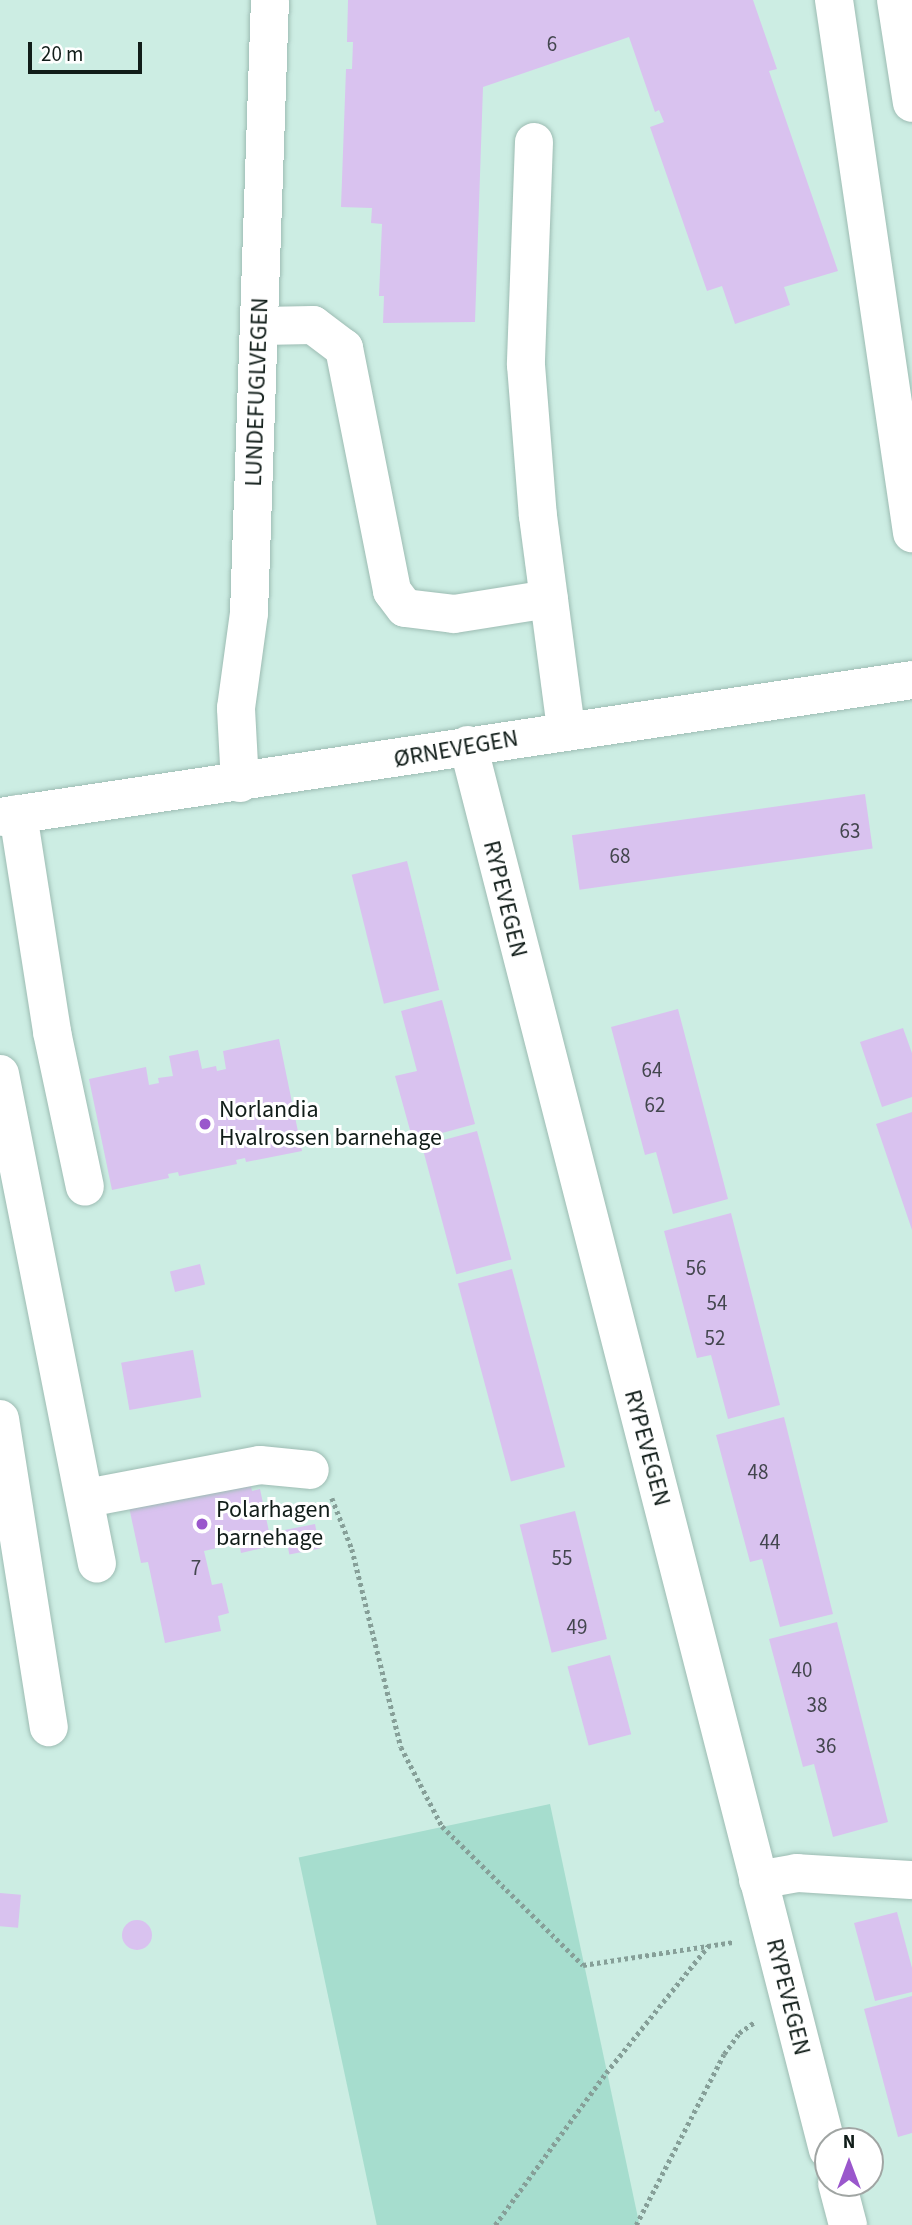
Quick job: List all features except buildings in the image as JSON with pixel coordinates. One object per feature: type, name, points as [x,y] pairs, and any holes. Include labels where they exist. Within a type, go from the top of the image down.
[{"type":"street","name":"LUNDEFUGLVEGEN","points":[[240,783],[236,708],[249,613],[261,326],[270,0]]},
{"type":"street","points":[[834,0],[912,533]]},
{"type":"street","points":[[896,0],[912,103]]},
{"type":"street","points":[[534,142],[526,365],[549,599],[566,730]]},
{"type":"street","points":[[261,326],[313,325],[344,348],[392,591],[405,608],[454,614],[549,599]]},
{"type":"street","name":"ØRNEVEGEN","points":[[9,815],[240,783],[566,730],[911,686]]},
{"type":"street","name":"RYPEVEGEN","points":[[468,745],[822,2127]]},
{"type":"street","points":[[9,815],[85,1187]]},
{"type":"street","points":[[0,1074],[87,1498],[97,1563]]},
{"type":"street","points":[[0,1419],[49,1727]]},
{"type":"street","points":[[87,1498],[260,1465],[310,1470]]},
{"type":"street","points":[[758,1880],[797,1873],[912,1880]]},
{"type":"street","points":[[841,2197],[848,2225]]},
{"type":"path","points":[[310,1470],[330,1491],[345,1528],[401,1747],[442,1826],[583,1965],[773,1937]]},
{"type":"path","points":[[495,2225],[606,2073],[708,1946]]},
{"type":"path","points":[[636,2225],[732,2044],[756,2021],[790,2005]]},
{"type":"green space","points":[[550,1804],[639,2225],[377,2225],[299,1857]]},
{"type":"place","name":"Norlandia Hvalrossen barnehage","points":[[205,1124]]},
{"type":"place","name":"Polarhagen barnehage","points":[[202,1524]]}]
